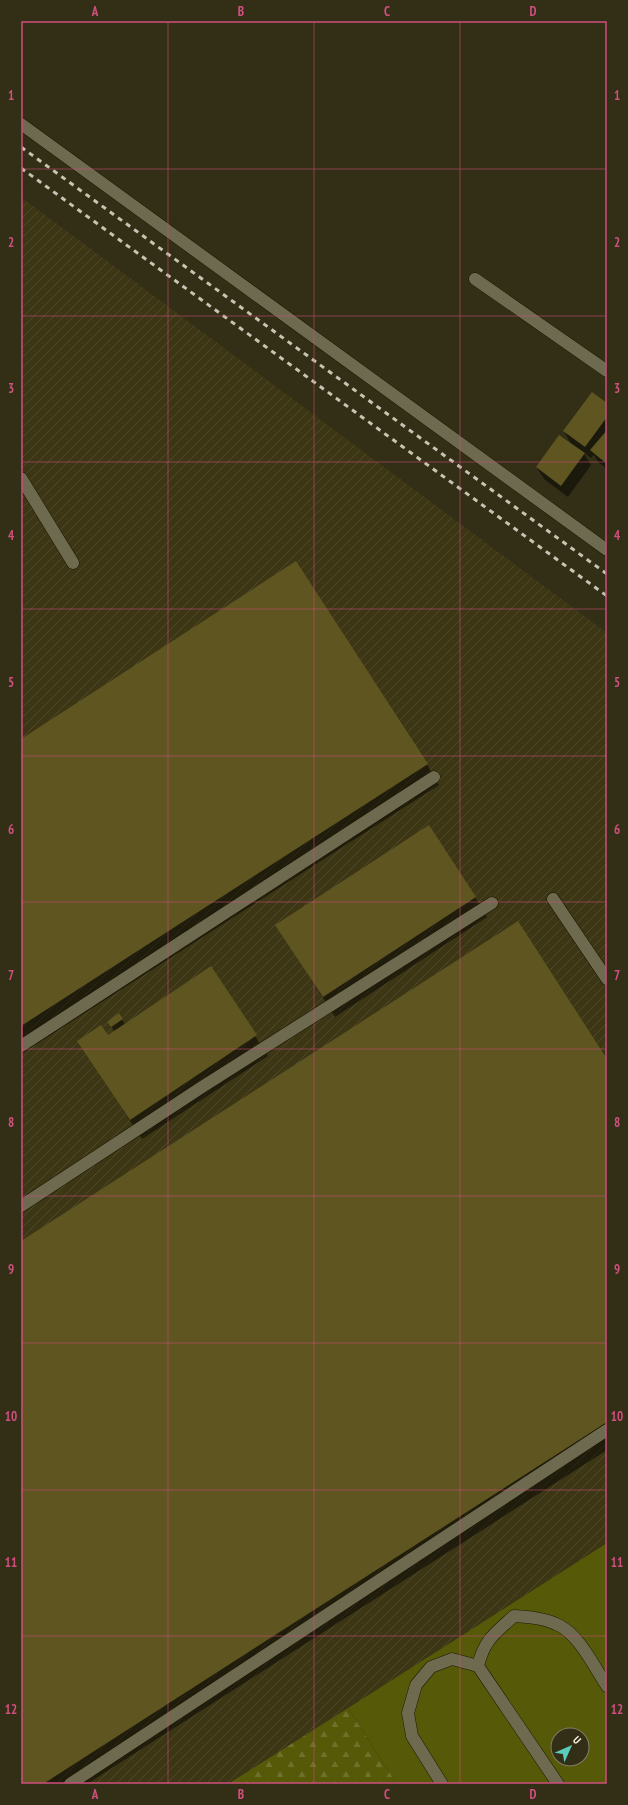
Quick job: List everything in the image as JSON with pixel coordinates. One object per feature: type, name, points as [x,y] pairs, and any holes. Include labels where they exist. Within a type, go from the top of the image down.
[{"type":"street","points":[[21,124],[607,550]]},
{"type":"street","points":[[475,279],[607,371]]},
{"type":"street","points":[[21,478],[73,563]]},
{"type":"street","points":[[21,1046],[434,777]]},
{"type":"street","points":[[553,898],[607,979]]},
{"type":"street","points":[[21,1206],[202,1087],[492,903]]},
{"type":"street","points":[[70,1784],[607,1430]]},
{"type":"street","points":[[478,1666],[481,1653],[490,1637],[514,1616],[537,1618],[558,1624],[575,1637],[607,1686]]},
{"type":"street","points":[[442,1784],[412,1736],[408,1712],[416,1685],[431,1667],[452,1659],[478,1666],[558,1784]]},
{"type":"shaded area","points":[[21,197],[607,633],[607,1543],[228,1784],[21,1784]]},
{"type":"green space","points":[[607,1543],[607,1784],[397,1784],[348,1708]]},
{"type":"green space","points":[[348,1708],[397,1784],[228,1784]]},
{"type":"building","points":[[592,392],[607,403],[607,417],[585,447],[563,431]]},
{"type":"building","points":[[607,430],[607,464],[590,450]]},
{"type":"building","points":[[559,435],[585,453],[561,486],[536,467]]},
{"type":"building","points":[[296,561],[428,764],[21,1026],[21,739]]},
{"type":"building","points":[[429,825],[476,897],[323,997],[275,925]]},
{"type":"building","points":[[518,921],[607,1059],[607,1422],[43,1784],[21,1784],[21,1241]]},
{"type":"building","points":[[211,966],[257,1035],[130,1120],[77,1041],[101,1025],[108,1035]]},
{"type":"building","points":[[119,1013],[123,1019],[111,1027],[107,1022]]},
{"type":"railway","points":[[21,147],[607,574]]},
{"type":"railway","points":[[21,168],[607,596]]}]
